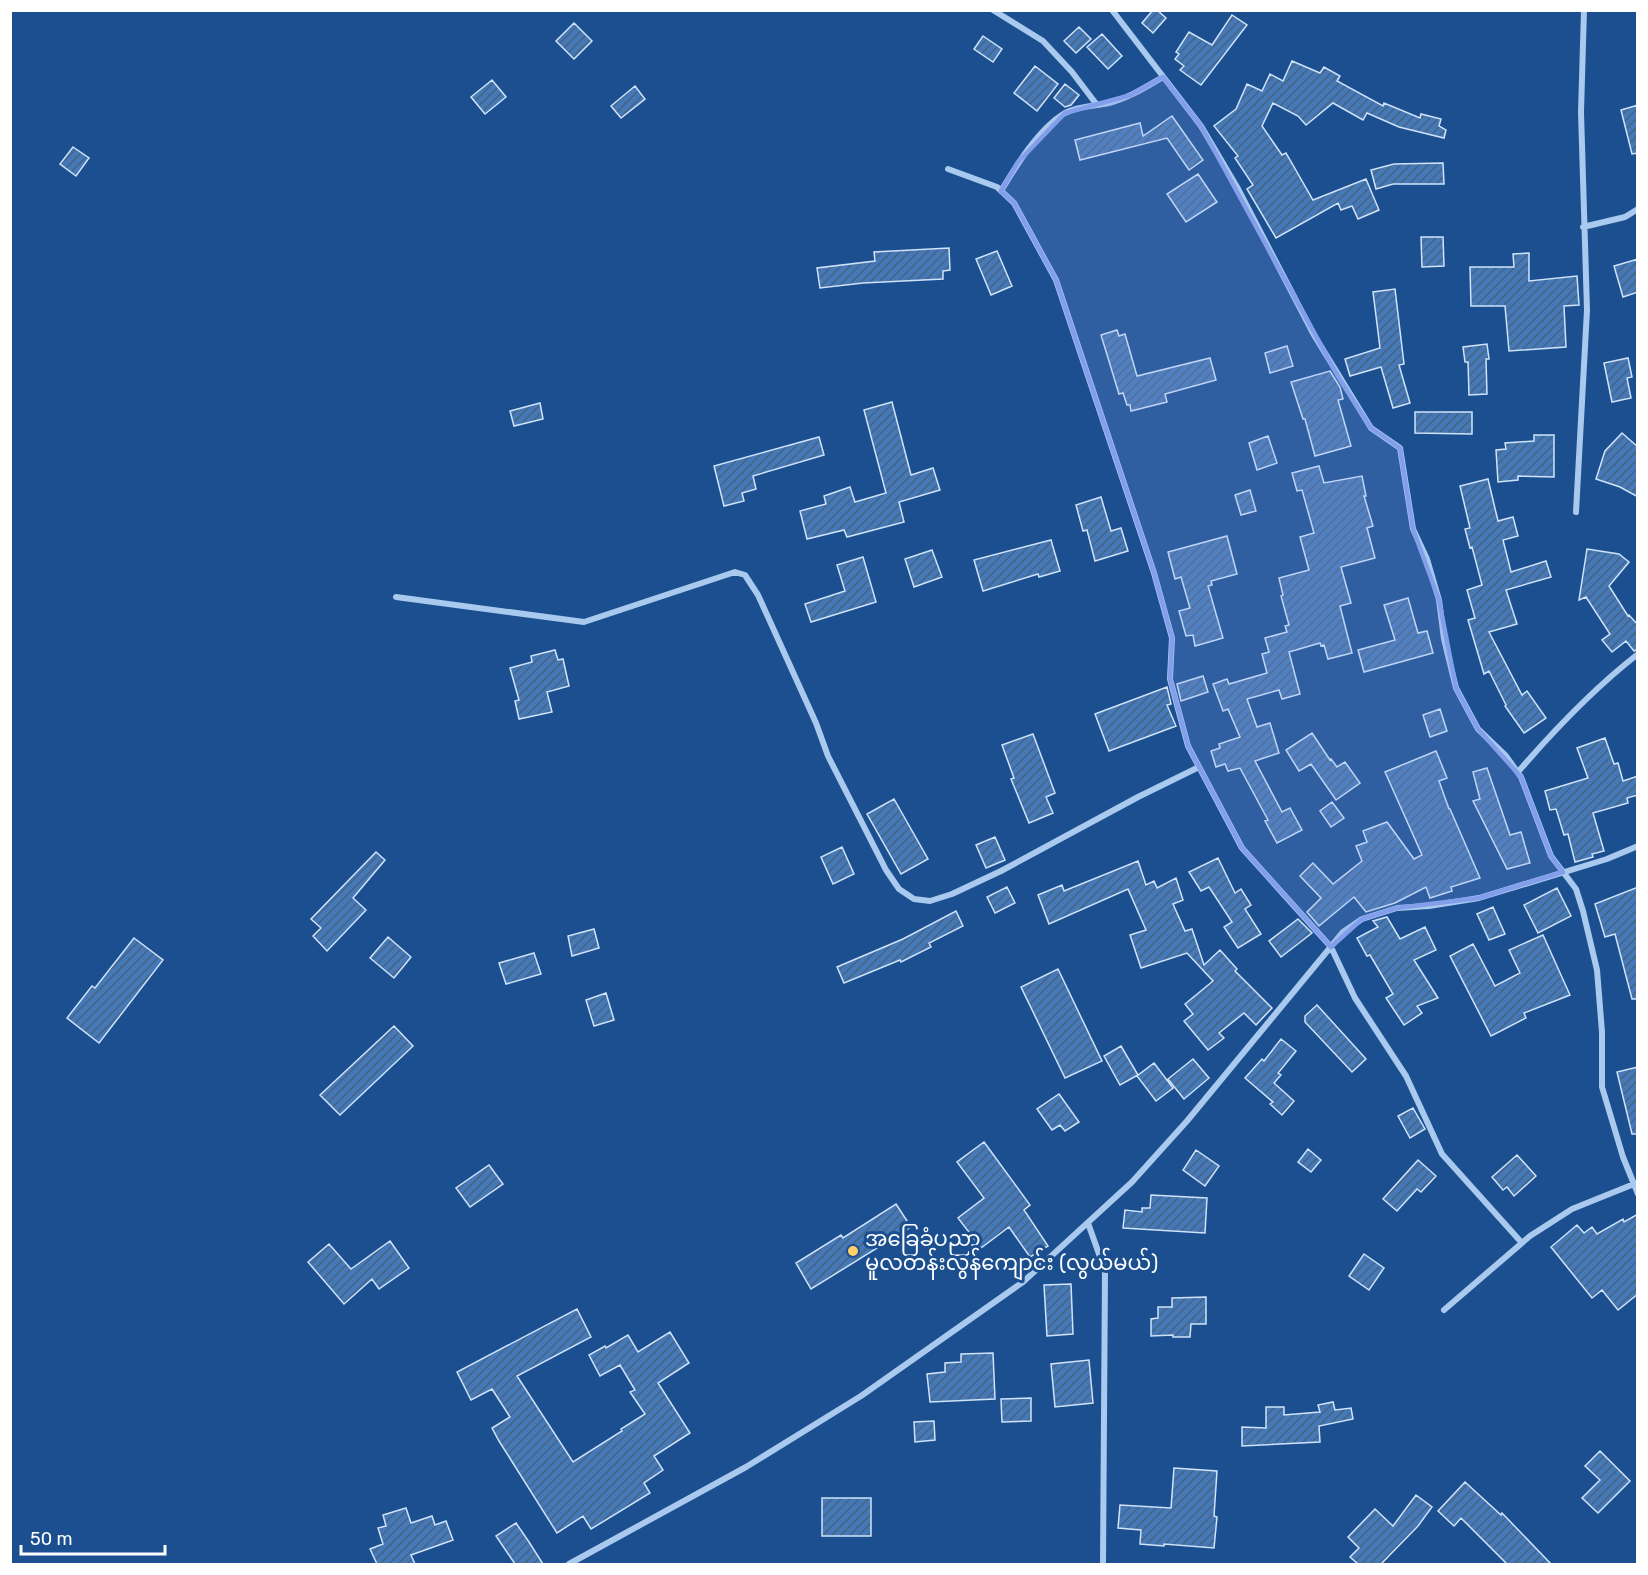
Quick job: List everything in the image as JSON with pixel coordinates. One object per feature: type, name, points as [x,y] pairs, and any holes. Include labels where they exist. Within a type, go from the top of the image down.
[{"type":"street","points":[[993,10],[1043,41],[1072,72],[1097,105]]},
{"type":"street","points":[[1112,10],[1201,126],[1237,187],[1273,259],[1339,378],[1371,428],[1400,448],[1413,528],[1427,559],[1439,600],[1444,639],[1456,688],[1478,729],[1506,756],[1518,772],[1551,856],[1576,889],[1597,970],[1602,1032],[1602,1087],[1623,1157],[1638,1194]]},
{"type":"street","points":[[1576,512],[1587,310],[1581,111],[1584,10]]},
{"type":"street","points":[[1001,191],[1018,162],[1042,133],[1065,113],[1131,95],[1163,77]]},
{"type":"street","points":[[948,169],[997,187],[1014,203],[1056,280],[1154,573],[1172,638],[1170,679],[1188,746],[1242,848],[1331,947],[1355,998],[1406,1076],[1442,1154],[1522,1243]]},
{"type":"street","points":[[1583,227],[1625,217],[1638,209]]},
{"type":"street","points":[[396,597],[584,622],[735,572],[745,575],[758,595],[816,723],[828,756],[886,870],[899,889],[915,899],[930,901],[952,894],[1001,872],[1128,802],[1199,767]]},
{"type":"street","points":[[1518,772],[1567,717],[1607,678],[1638,654]]},
{"type":"street","points":[[569,1564],[746,1467],[861,1396],[1023,1282],[1132,1182],[1187,1121],[1343,932],[1362,919],[1397,908],[1429,906],[1479,898],[1607,859],[1638,846]]},
{"type":"street","points":[[1444,1310],[1522,1243],[1572,1209],[1634,1184]]},
{"type":"street","points":[[1088,1223],[1105,1271],[1103,1564]]},
{"type":"highlighted area","points":[[1163,77],[1201,126],[1339,378],[1371,428],[1400,448],[1413,529],[1439,600],[1456,688],[1478,729],[1521,777],[1551,856],[1563,872],[1479,898],[1397,908],[1362,919],[1331,947],[1242,848],[1188,746],[1170,679],[1172,638],[1154,573],[1056,280],[1014,203],[1001,191],[1018,162],[1065,113],[1131,95]]},
{"type":"building","points":[[1153,10],[1157,10],[1166,18],[1153,33],[1142,23]]},
{"type":"building","points":[[1232,15],[1247,25],[1201,85],[1180,70],[1184,66],[1175,59],[1179,54],[1176,52],[1189,32],[1212,45]]},
{"type":"building","points":[[574,23],[592,41],[574,59],[556,41]]},
{"type":"building","points":[[1079,27],[1091,39],[1076,53],[1064,41]]},
{"type":"building","points":[[1102,34],[1122,56],[1108,69],[1087,47]]},
{"type":"building","points":[[983,36],[1002,49],[993,62],[974,49]]},
{"type":"building","points":[[1292,61],[1320,73],[1324,67],[1340,76],[1337,81],[1383,106],[1384,103],[1420,118],[1421,114],[1441,119],[1439,126],[1446,130],[1444,138],[1399,127],[1367,113],[1363,120],[1333,103],[1306,125],[1298,116],[1273,103],[1262,126],[1282,155],[1286,153],[1313,200],[1366,179],[1379,210],[1358,219],[1352,206],[1341,210],[1338,203],[1276,238],[1247,189],[1253,185],[1235,158],[1238,156],[1214,126],[1236,109],[1247,84],[1262,91],[1270,74],[1283,81]]},
{"type":"building","points":[[1035,66],[1058,84],[1037,111],[1014,93]]},
{"type":"building","points":[[492,80],[506,97],[485,114],[471,97]]},
{"type":"building","points":[[1065,84],[1079,95],[1071,105],[1065,107],[1054,98]]},
{"type":"building","points":[[635,86],[645,99],[621,118],[611,106]]},
{"type":"building","points":[[1638,105],[1638,153],[1632,154],[1621,110]]},
{"type":"building","points":[[1172,116],[1203,160],[1189,170],[1167,138],[1080,160],[1075,140],[1140,123],[1143,136]]},
{"type":"building","points":[[73,147],[89,158],[76,176],[60,164]]},
{"type":"building","points":[[1443,163],[1444,184],[1393,184],[1376,189],[1371,170],[1394,164]]},
{"type":"building","points":[[1198,174],[1217,202],[1186,222],[1167,194]]},
{"type":"building","points":[[1421,237],[1443,237],[1444,266],[1422,267]]},
{"type":"building","points":[[949,248],[950,270],[943,271],[943,279],[863,283],[820,288],[817,268],[875,261],[874,252]]},
{"type":"building","points":[[997,251],[1012,286],[991,295],[976,259]]},
{"type":"building","points":[[1529,253],[1529,281],[1577,276],[1579,305],[1564,306],[1566,347],[1509,351],[1505,306],[1471,306],[1470,267],[1514,267],[1513,254]]},
{"type":"building","points":[[1638,259],[1638,292],[1623,297],[1614,266]]},
{"type":"building","points":[[1395,289],[1404,364],[1399,365],[1410,403],[1393,408],[1381,367],[1350,376],[1345,359],[1380,348],[1373,292]]},
{"type":"building","points":[[1117,330],[1119,336],[1125,334],[1137,376],[1210,358],[1216,380],[1165,394],[1167,402],[1131,411],[1123,393],[1119,394],[1101,335]]},
{"type":"building","points":[[1487,344],[1489,359],[1486,359],[1487,394],[1469,395],[1468,362],[1465,362],[1463,347]]},
{"type":"building","points":[[1287,346],[1293,366],[1270,373],[1265,353]]},
{"type":"building","points":[[1628,358],[1632,377],[1627,378],[1631,398],[1612,402],[1604,363]]},
{"type":"building","points":[[1330,371],[1340,387],[1343,399],[1338,400],[1351,446],[1315,456],[1305,419],[1303,419],[1291,382]]},
{"type":"building","points":[[892,402],[911,475],[933,468],[940,490],[899,502],[904,522],[847,537],[844,530],[807,539],[800,511],[826,504],[824,496],[850,487],[855,502],[886,493],[864,410]]},
{"type":"building","points":[[540,403],[543,419],[514,426],[510,411]]},
{"type":"building","points":[[1415,412],[1472,412],[1472,434],[1415,433]]},
{"type":"building","points":[[1622,433],[1638,447],[1638,497],[1620,487],[1596,479],[1605,451]]},
{"type":"building","points":[[1534,435],[1554,435],[1554,477],[1518,476],[1518,480],[1498,482],[1496,450],[1506,449],[1505,443],[1534,441]]},
{"type":"building","points":[[1268,436],[1277,463],[1257,470],[1249,443]]},
{"type":"building","points":[[819,437],[824,455],[753,476],[756,489],[742,493],[744,501],[724,506],[714,466]]},
{"type":"building","points":[[1319,466],[1324,483],[1362,476],[1366,496],[1364,496],[1373,526],[1367,528],[1375,558],[1341,567],[1351,603],[1340,606],[1352,653],[1328,659],[1324,645],[1321,646],[1320,643],[1289,652],[1300,694],[1282,699],[1279,690],[1247,699],[1257,727],[1270,723],[1279,753],[1255,761],[1282,812],[1290,808],[1302,830],[1277,843],[1265,821],[1268,820],[1240,768],[1228,771],[1225,764],[1216,767],[1211,751],[1220,748],[1219,744],[1240,737],[1228,709],[1223,711],[1213,684],[1227,679],[1229,684],[1267,673],[1262,654],[1269,652],[1265,638],[1287,632],[1285,626],[1289,625],[1279,578],[1309,570],[1300,537],[1314,533],[1302,490],[1297,491],[1292,473]]},
{"type":"building","points":[[1488,479],[1498,521],[1513,517],[1518,536],[1503,540],[1511,572],[1546,561],[1551,577],[1506,590],[1517,624],[1489,632],[1522,695],[1527,691],[1546,718],[1524,733],[1505,706],[1489,671],[1484,674],[1468,620],[1475,618],[1467,590],[1482,585],[1465,529],[1470,528],[1460,486]]},
{"type":"building","points":[[1250,490],[1256,511],[1241,515],[1235,495]]},
{"type":"building","points":[[1101,497],[1111,531],[1121,528],[1128,551],[1095,561],[1087,530],[1083,531],[1076,505]]},
{"type":"building","points":[[1227,536],[1237,574],[1211,581],[1212,585],[1208,586],[1223,638],[1195,646],[1193,635],[1186,636],[1179,611],[1190,608],[1181,577],[1175,579],[1168,552]]},
{"type":"building","points":[[1051,540],[1060,571],[1039,577],[1038,574],[983,591],[974,560]]},
{"type":"building","points":[[1587,549],[1619,554],[1629,562],[1609,586],[1628,616],[1638,625],[1638,649],[1634,651],[1626,641],[1612,652],[1602,640],[1610,634],[1586,597],[1579,600]]},
{"type":"building","points":[[932,550],[942,577],[914,587],[905,559]]},
{"type":"building","points":[[863,557],[876,602],[811,622],[805,604],[845,591],[837,565]]},
{"type":"building","points":[[1408,598],[1418,633],[1427,631],[1433,653],[1364,672],[1358,650],[1395,640],[1384,605]]},
{"type":"building","points":[[555,650],[558,660],[563,659],[569,686],[547,692],[552,712],[519,719],[515,701],[519,700],[510,668],[532,662],[531,656]]},
{"type":"building","points":[[1203,676],[1208,692],[1181,701],[1177,684]]},
{"type":"building","points":[[1167,687],[1171,704],[1167,705],[1176,726],[1109,751],[1095,714]]},
{"type":"building","points":[[1440,709],[1447,731],[1430,737],[1423,715]]},
{"type":"building","points":[[1312,733],[1330,760],[1337,767],[1345,762],[1360,783],[1336,800],[1311,764],[1299,771],[1286,750]]},
{"type":"building","points":[[1033,734],[1055,793],[1046,797],[1053,813],[1029,823],[1011,779],[1014,778],[1002,745]]},
{"type":"building","points":[[1605,738],[1614,764],[1618,763],[1623,781],[1638,776],[1638,795],[1627,798],[1628,803],[1593,813],[1604,851],[1575,862],[1568,834],[1564,835],[1556,809],[1550,810],[1545,791],[1588,778],[1577,748]]},
{"type":"building","points":[[1436,751],[1447,778],[1439,781],[1480,878],[1451,887],[1452,891],[1430,898],[1426,887],[1395,903],[1366,912],[1354,897],[1319,926],[1307,912],[1321,898],[1300,876],[1313,863],[1333,884],[1362,861],[1356,846],[1367,842],[1363,831],[1387,822],[1414,859],[1422,855],[1385,772]]},
{"type":"building","points":[[1487,768],[1510,835],[1521,832],[1530,863],[1507,869],[1473,801],[1480,799],[1473,772]]},
{"type":"building","points":[[894,799],[928,859],[901,874],[867,814]]},
{"type":"building","points":[[1332,802],[1344,818],[1331,827],[1320,811]]},
{"type":"building","points":[[995,837],[1005,860],[986,868],[976,845]]},
{"type":"building","points":[[842,847],[854,874],[833,884],[821,857]]},
{"type":"building","points":[[376,852],[385,860],[353,898],[366,910],[327,951],[313,936],[321,928],[311,919]]},
{"type":"building","points":[[1218,858],[1235,893],[1241,889],[1251,905],[1245,909],[1261,934],[1238,948],[1224,927],[1232,922],[1209,887],[1201,891],[1189,872]]},
{"type":"building","points":[[1138,861],[1146,885],[1154,881],[1157,888],[1176,878],[1183,900],[1173,904],[1185,931],[1192,929],[1204,965],[1220,950],[1237,969],[1235,971],[1272,1008],[1256,1025],[1244,1013],[1219,1033],[1224,1038],[1208,1050],[1184,1021],[1193,1014],[1185,1004],[1213,981],[1187,953],[1141,968],[1130,935],[1146,930],[1128,889],[1049,924],[1038,895],[1062,885],[1064,891]]},
{"type":"building","points":[[1007,887],[1015,903],[995,913],[987,897]]},
{"type":"building","points":[[1638,887],[1638,999],[1632,999],[1615,934],[1605,937],[1595,904]]},
{"type":"building","points":[[1557,888],[1571,916],[1538,933],[1524,905]]},
{"type":"building","points":[[1493,907],[1505,934],[1489,940],[1477,914]]},
{"type":"building","points":[[956,911],[963,926],[929,943],[931,947],[901,962],[900,960],[844,983],[837,967],[903,939]]},
{"type":"building","points":[[1387,917],[1400,939],[1425,927],[1436,950],[1414,960],[1438,998],[1417,1006],[1422,1013],[1404,1025],[1386,998],[1393,994],[1357,938],[1378,927],[1373,921]]},
{"type":"building","points":[[1298,919],[1312,933],[1281,957],[1269,941]]},
{"type":"building","points":[[594,929],[599,948],[572,956],[568,936]]},
{"type":"building","points":[[1543,935],[1570,995],[1524,1013],[1526,1018],[1491,1036],[1450,956],[1473,944],[1495,986],[1520,973],[1509,950]]},
{"type":"building","points":[[388,937],[411,957],[394,978],[370,958]]},
{"type":"building","points":[[134,938],[163,960],[99,1043],[67,1018],[92,986],[95,988]]},
{"type":"building","points":[[534,953],[541,974],[506,984],[499,963]]},
{"type":"building","points":[[1058,969],[1102,1061],[1065,1078],[1021,987]]},
{"type":"building","points":[[606,993],[614,1020],[594,1026],[586,1000]]},
{"type":"building","points":[[1317,1005],[1366,1059],[1352,1072],[1305,1022],[1305,1016]]},
{"type":"building","points":[[394,1026],[413,1046],[340,1115],[320,1095]]},
{"type":"building","points":[[1281,1039],[1296,1051],[1278,1073],[1281,1075],[1274,1083],[1294,1101],[1282,1115],[1270,1104],[1273,1102],[1245,1078],[1262,1059],[1264,1061]]},
{"type":"building","points":[[1121,1046],[1138,1075],[1120,1085],[1104,1056]]},
{"type":"building","points":[[1193,1059],[1209,1078],[1184,1099],[1168,1079]]},
{"type":"building","points":[[1154,1063],[1173,1088],[1156,1101],[1137,1076]]},
{"type":"building","points":[[1638,1067],[1638,1134],[1632,1134],[1617,1072]]},
{"type":"building","points":[[1059,1094],[1079,1122],[1065,1131],[1060,1125],[1052,1130],[1037,1109]]},
{"type":"building","points":[[1413,1108],[1425,1129],[1410,1138],[1398,1116]]},
{"type":"building","points":[[984,1142],[1030,1205],[1024,1210],[1048,1246],[1030,1257],[1009,1227],[981,1248],[958,1218],[984,1198],[957,1162]]},
{"type":"building","points":[[1308,1149],[1321,1160],[1311,1172],[1298,1162]]},
{"type":"building","points":[[1196,1150],[1219,1166],[1205,1186],[1183,1170]]},
{"type":"building","points":[[1517,1155],[1536,1176],[1514,1196],[1507,1187],[1503,1190],[1492,1177]]},
{"type":"building","points":[[1418,1160],[1436,1176],[1421,1192],[1417,1189],[1397,1211],[1383,1199]]},
{"type":"building","points":[[489,1165],[503,1184],[470,1207],[456,1188]]},
{"type":"building","points":[[1151,1195],[1207,1198],[1205,1233],[1123,1228],[1125,1210],[1142,1212],[1142,1208],[1150,1208]]},
{"type":"building","points":[[896,1204],[911,1227],[811,1289],[796,1263],[841,1235],[843,1238]]},
{"type":"building","points":[[1638,1214],[1638,1294],[1618,1310],[1602,1290],[1592,1298],[1551,1247],[1577,1225],[1584,1233],[1592,1227],[1597,1234],[1623,1219],[1624,1222]]},
{"type":"building","points":[[390,1241],[409,1268],[379,1289],[372,1279],[344,1304],[308,1262],[329,1244],[351,1269]]},
{"type":"building","points":[[1364,1254],[1384,1268],[1369,1290],[1349,1276]]},
{"type":"building","points":[[1071,1284],[1073,1334],[1047,1336],[1044,1285]]},
{"type":"building","points":[[1206,1297],[1206,1324],[1191,1324],[1190,1337],[1151,1336],[1151,1319],[1158,1318],[1158,1307],[1172,1307],[1172,1298]]},
{"type":"building","points":[[577,1309],[591,1337],[517,1376],[573,1462],[645,1414],[630,1392],[635,1390],[620,1365],[600,1376],[589,1355],[628,1335],[638,1352],[670,1332],[689,1363],[658,1383],[690,1433],[654,1456],[663,1470],[644,1483],[650,1493],[591,1529],[583,1516],[557,1533],[492,1428],[510,1417],[492,1389],[471,1400],[457,1372]]},
{"type":"building","points":[[993,1353],[995,1399],[930,1402],[927,1374],[945,1372],[945,1363],[961,1362],[961,1354]]},
{"type":"building","points":[[1089,1360],[1093,1403],[1055,1407],[1051,1364]]},
{"type":"building","points":[[1031,1398],[1031,1421],[1002,1422],[1001,1399]]},
{"type":"building","points":[[1333,1402],[1335,1410],[1351,1408],[1353,1419],[1319,1426],[1320,1442],[1242,1446],[1242,1427],[1266,1428],[1266,1407],[1284,1407],[1284,1415],[1320,1412],[1318,1405]]},
{"type":"building","points":[[934,1421],[935,1440],[915,1442],[914,1422]]},
{"type":"building","points":[[1600,1451],[1630,1481],[1598,1513],[1582,1498],[1600,1480],[1585,1466]]},
{"type":"building","points":[[1174,1468],[1217,1471],[1214,1548],[1140,1544],[1141,1530],[1118,1528],[1120,1505],[1171,1508]]},
{"type":"building","points":[[1465,1482],[1501,1515],[1502,1513],[1551,1564],[1507,1564],[1461,1518],[1454,1526],[1438,1511]]},
{"type":"building","points":[[1416,1495],[1432,1507],[1418,1526],[1381,1564],[1358,1564],[1350,1557],[1359,1548],[1348,1537],[1375,1509],[1393,1526]]},
{"type":"building","points":[[822,1498],[871,1498],[871,1536],[822,1536]]},
{"type":"building","points":[[406,1508],[411,1523],[432,1516],[435,1525],[446,1521],[453,1540],[411,1555],[415,1564],[377,1564],[370,1549],[383,1544],[378,1528],[386,1526],[383,1515]]},
{"type":"building","points":[[516,1523],[543,1564],[515,1564],[496,1536]]},
{"type":"place","name":"အခြေခံပညာ မူလတန်းလွန်ကျောင်း (လွယ်မယ်)","points":[[853,1251]]}]
